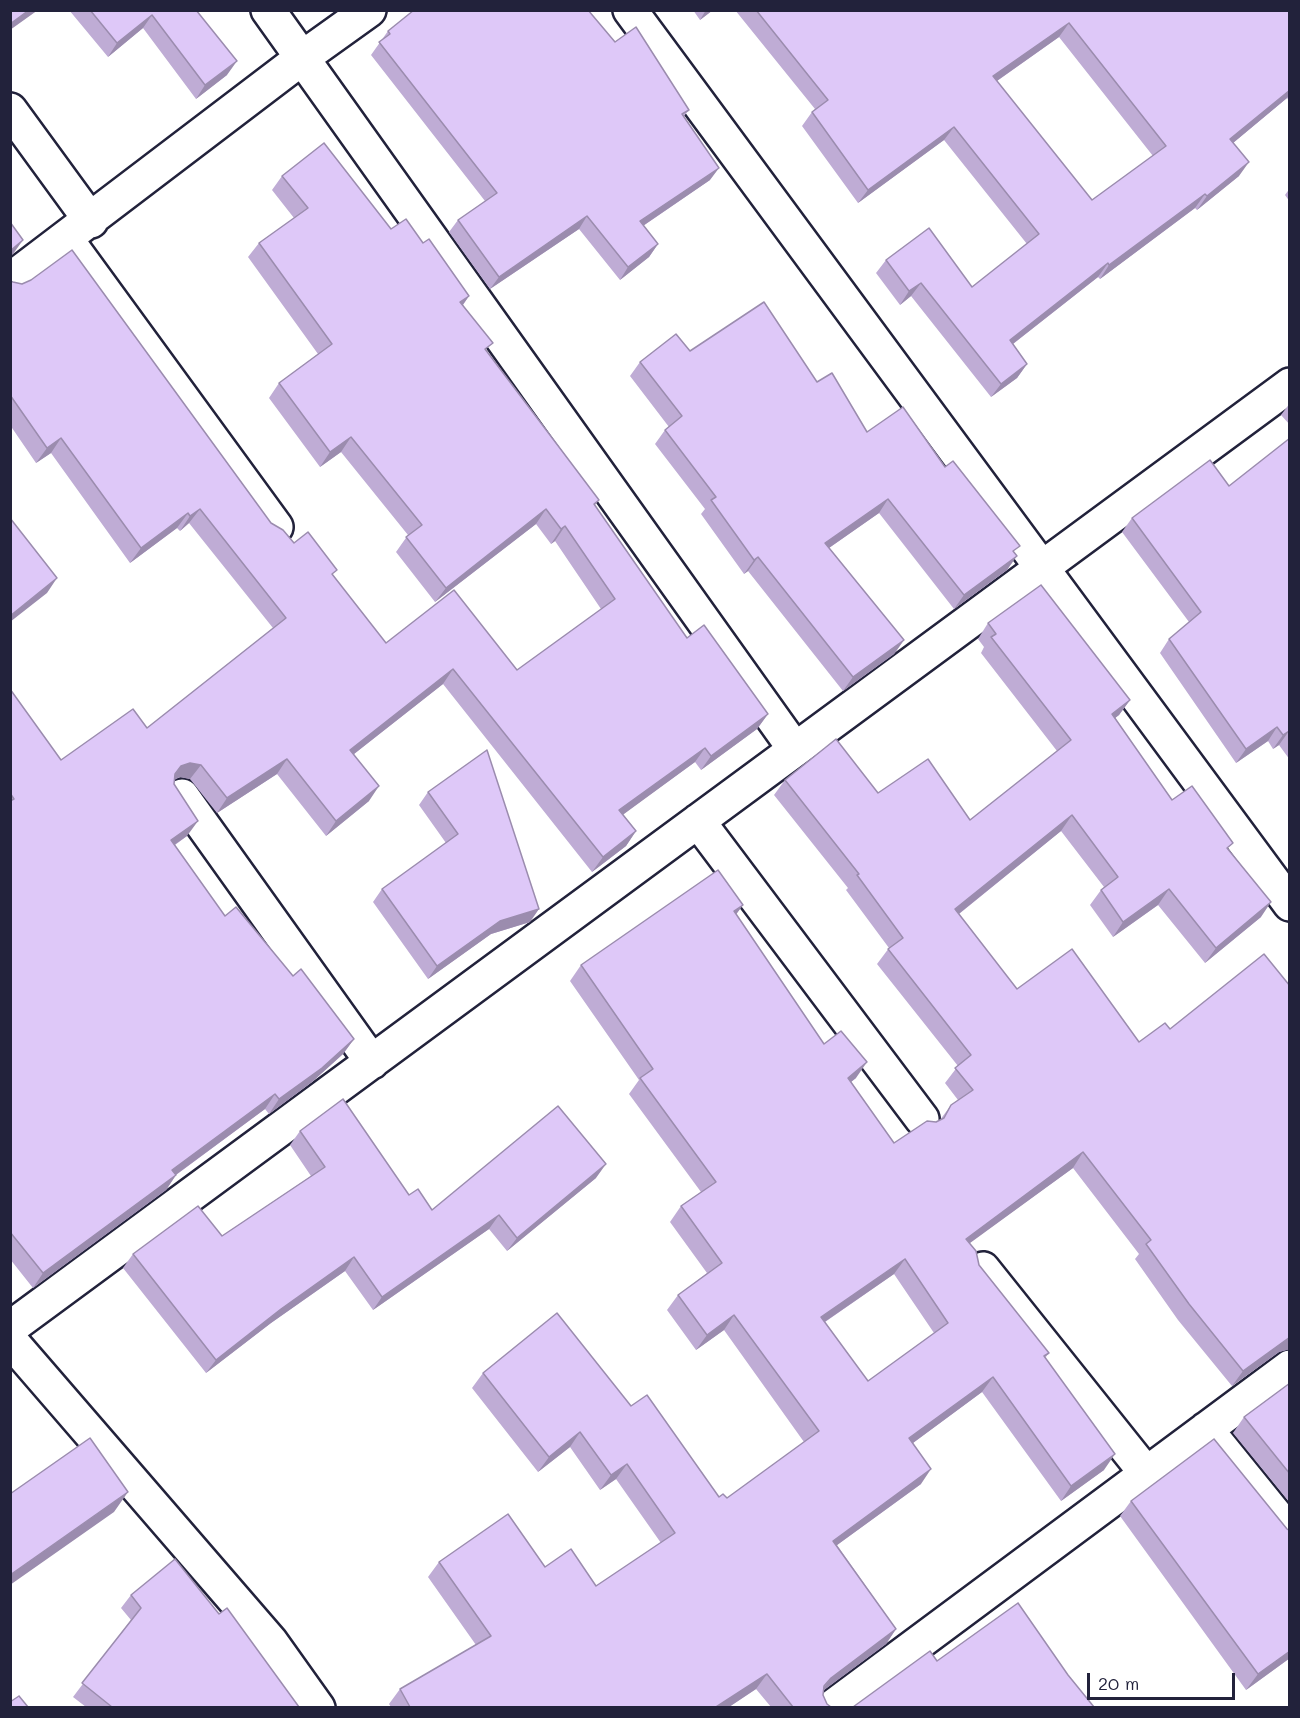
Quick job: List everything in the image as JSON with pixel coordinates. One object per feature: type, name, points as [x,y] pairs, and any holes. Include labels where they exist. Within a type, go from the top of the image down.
[{"type":"street","points":[[268,10],[794,748]]},
{"type":"street","points":[[10,280],[79,230],[302,58],[369,10]]},
{"type":"street","points":[[630,10],[1290,904]]},
{"type":"street","points":[[10,110],[79,230],[276,527]]},
{"type":"street","points":[[10,1328],[794,748],[1290,385]]},
{"type":"street","points":[[182,796],[372,1062]]},
{"type":"street","points":[[698,821],[922,1119]]},
{"type":"street","points":[[983,1269],[1146,1473]]},
{"type":"street","points":[[10,1340],[271,1642],[318,1707]]},
{"type":"street","points":[[834,1707],[1290,1367]]},
{"type":"street","points":[[1206,1429],[1290,1533]]},
{"type":"building","points":[[10,10],[29,10],[10,24]]},
{"type":"building","points":[[90,10],[196,10],[237,61],[205,85],[152,15],[117,43]]},
{"type":"building","points":[[414,10],[588,10],[615,42],[636,27],[689,110],[682,114],[719,168],[640,221],[658,244],[628,267],[587,216],[499,277],[458,220],[497,193],[379,42],[390,34],[388,31]]},
{"type":"building","points":[[756,10],[1290,10],[1290,90],[1230,139],[1249,162],[1207,196],[1205,194],[1109,265],[1108,263],[1010,340],[1027,364],[1001,384],[921,283],[909,291],[886,260],[929,228],[972,287],[1039,234],[954,127],[868,190],[812,112],[828,100]],"holes":[[[1069,23],[1166,146],[1092,200],[993,76]]]},
{"type":"building","points":[[324,143],[391,229],[406,219],[423,243],[429,239],[469,296],[460,302],[493,343],[485,349],[599,500],[594,504],[687,638],[704,625],[768,714],[711,756],[705,748],[619,810],[636,831],[603,857],[453,669],[350,750],[379,786],[336,821],[287,759],[227,798],[201,765],[190,763],[181,766],[175,774],[174,784],[198,821],[171,840],[225,916],[236,907],[293,976],[301,969],[354,1039],[322,1068],[279,1099],[275,1094],[172,1170],[176,1175],[43,1273],[10,1232],[10,801],[14,799],[10,793],[10,689],[61,760],[133,709],[147,728],[286,618],[200,509],[190,516],[188,513],[141,548],[61,438],[47,448],[10,395],[10,281],[22,284],[31,280],[72,250],[271,523],[283,530],[294,543],[308,532],[337,570],[332,574],[386,643],[454,590],[517,670],[615,599],[565,526],[561,529],[546,509],[446,588],[406,537],[422,525],[351,437],[330,452],[279,383],[332,344],[259,243],[308,208],[282,176]]},
{"type":"building","points":[[10,222],[23,240],[10,251]]},
{"type":"building","points":[[764,302],[817,382],[832,373],[867,432],[903,407],[945,467],[953,461],[1020,546],[1013,551],[1017,556],[964,595],[888,499],[825,543],[904,640],[853,677],[758,557],[754,560],[711,500],[716,497],[665,430],[682,416],[640,362],[676,334],[690,351]]},
{"type":"building","points":[[1290,438],[1290,732],[1283,735],[1277,727],[1246,749],[1169,639],[1201,612],[1132,518],[1210,460],[1229,486]]},
{"type":"building","points":[[10,518],[57,578],[10,616]]},
{"type":"building","points":[[1041,585],[1130,700],[1112,714],[1172,800],[1192,786],[1233,843],[1227,848],[1271,902],[1216,948],[1169,889],[1123,922],[1101,890],[1118,877],[1072,815],[955,909],[1017,989],[1072,949],[1139,1042],[1165,1023],[1170,1029],[1264,954],[1290,986],[1290,1337],[1243,1371],[1189,1304],[1146,1244],[1151,1240],[1083,1152],[966,1239],[976,1251],[979,1265],[1049,1353],[1044,1356],[1115,1454],[1071,1486],[993,1377],[909,1438],[931,1469],[833,1541],[896,1629],[831,1678],[824,1686],[823,1695],[831,1707],[793,1707],[767,1674],[716,1707],[410,1707],[400,1689],[491,1636],[439,1562],[508,1514],[545,1567],[571,1549],[596,1586],[675,1533],[627,1464],[611,1475],[580,1432],[549,1457],[483,1373],[557,1313],[631,1406],[647,1395],[719,1497],[723,1494],[727,1498],[819,1431],[734,1315],[707,1335],[678,1295],[722,1263],[681,1206],[716,1182],[640,1078],[653,1069],[581,965],[718,870],[743,905],[734,911],[824,1044],[841,1031],[867,1062],[848,1078],[894,1143],[927,1121],[936,1122],[944,1118],[951,1105],[973,1090],[955,1068],[971,1055],[888,949],[903,938],[857,875],[859,874],[785,780],[836,739],[878,793],[928,759],[970,820],[1071,740],[991,637],[996,634],[988,623]],"holes":[[[905,1259],[948,1323],[868,1381],[821,1317]]]},
{"type":"building","points":[[487,750],[539,909],[500,921],[437,966],[382,889],[458,834],[428,792]]},
{"type":"building","points":[[343,1099],[409,1195],[418,1189],[432,1210],[558,1106],[606,1164],[517,1238],[499,1215],[382,1297],[354,1257],[281,1309],[216,1360],[133,1254],[198,1206],[222,1236],[325,1167],[300,1131]]},
{"type":"building","points":[[1290,1383],[1290,1474],[1244,1417]]},
{"type":"building","points":[[90,1438],[128,1492],[10,1575],[10,1494]]},
{"type":"building","points":[[1214,1439],[1290,1531],[1290,1651],[1258,1674],[1131,1501]]},
{"type":"building","points":[[175,1559],[219,1614],[227,1608],[299,1707],[112,1707],[82,1683],[141,1608],[131,1595]]},
{"type":"building","points":[[1018,1603],[1068,1675],[1094,1707],[853,1707],[930,1651],[937,1661]]},
{"type":"building","points":[[19,1696],[28,1707],[10,1707],[10,1702]]}]
